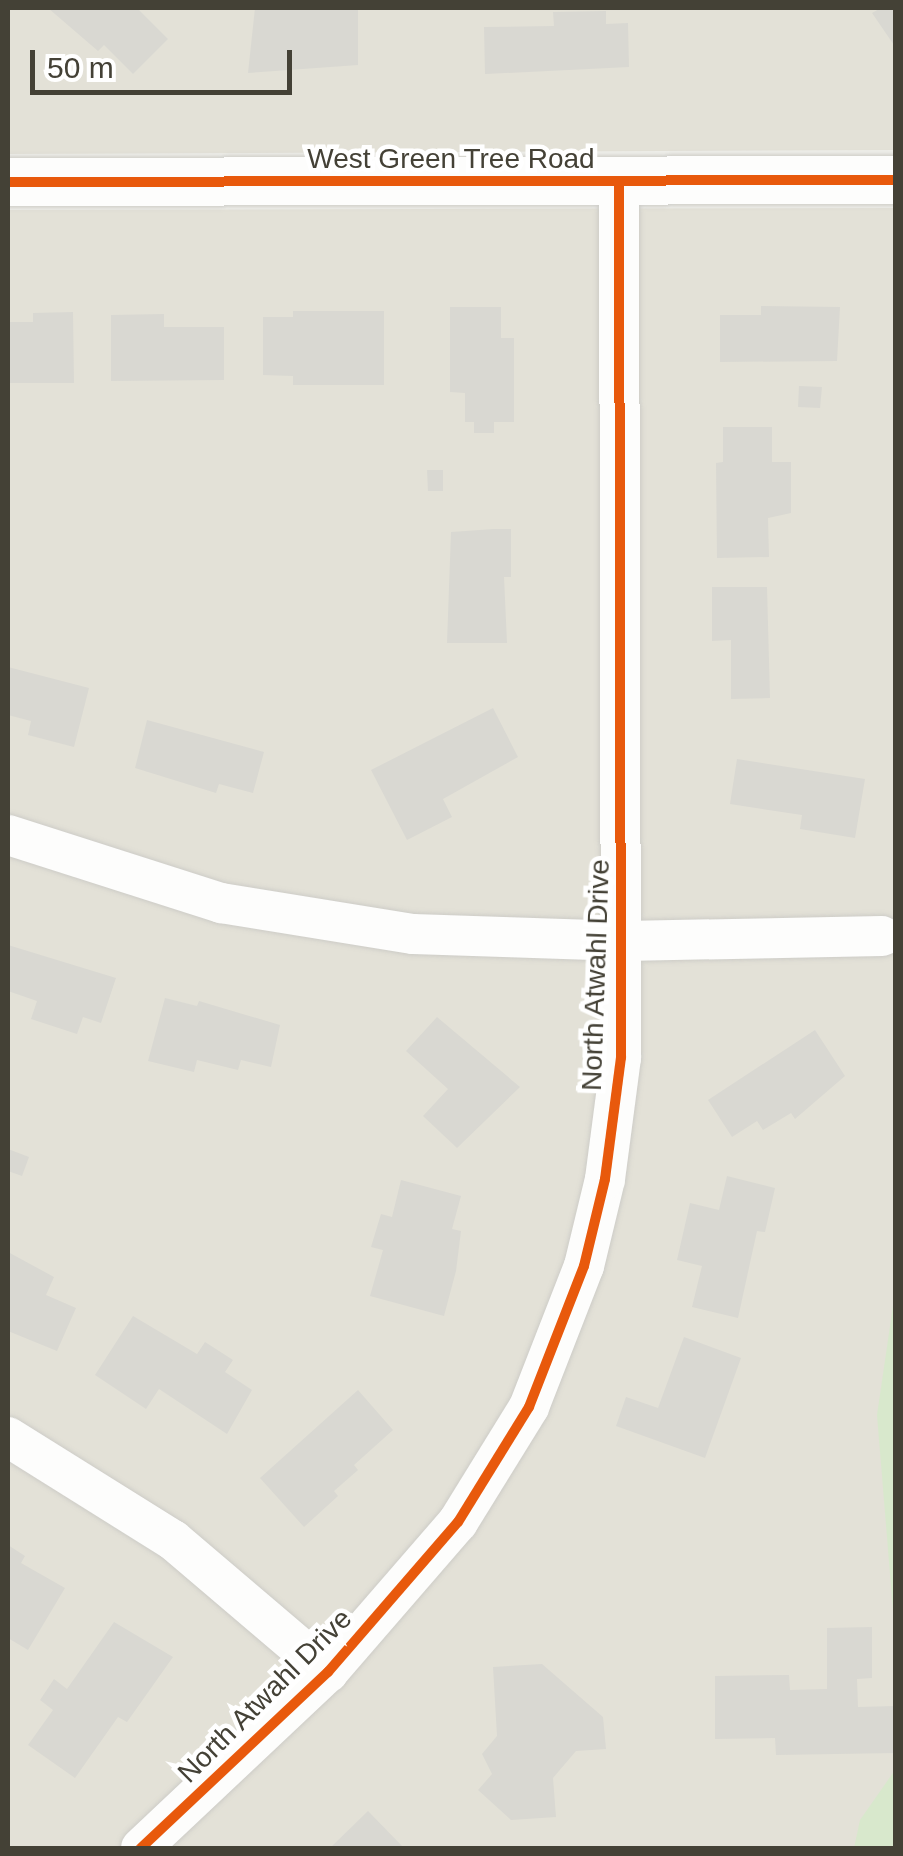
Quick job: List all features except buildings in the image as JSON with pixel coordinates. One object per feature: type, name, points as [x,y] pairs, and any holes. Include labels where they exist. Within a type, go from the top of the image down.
[{"type":"street","name":"West Green Tree Road","points":[[8,182],[896,180]]},
{"type":"street","name":"North Atwahl Drive","points":[[141,1848],[328,1672],[458,1522],[528,1406],[560,1334],[605,1179],[621,1058],[624,941],[618,181]]},
{"type":"street","points":[[8,835],[221,903],[319,922],[413,934],[624,941],[882,936]]},
{"type":"street","points":[[8,1437],[141,1516],[328,1672]]},
{"type":"shaded area","points":[[8,8],[895,8],[895,150],[8,154]]},
{"type":"shaded area","points":[[895,208],[895,1848],[8,1848],[8,210]]},
{"type":"green space","points":[[895,1292],[895,1635],[877,1415]]},
{"type":"green space","points":[[895,1770],[895,1848],[854,1848],[860,1820]]},
{"type":"cycle path","points":[[8,182],[896,180]]},
{"type":"cycle path","points":[[141,1848],[328,1672],[458,1522],[529,1407],[584,1266],[605,1179],[621,1058],[619,181]]}]
